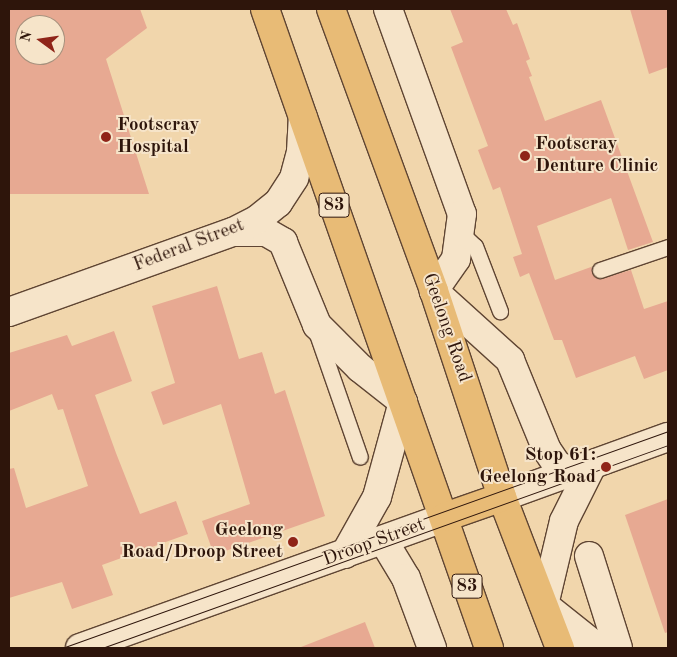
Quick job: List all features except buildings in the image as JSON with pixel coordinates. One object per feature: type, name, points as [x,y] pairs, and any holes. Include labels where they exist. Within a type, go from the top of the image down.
[{"type":"highway","name":"83","points":[[265,9],[489,648]]},
{"type":"highway","name":"Geelong Road","points":[[331,9],[434,291],[502,497],[560,648]]},
{"type":"highway","name":"Droop Street","points":[[445,518],[502,497]]},
{"type":"street","points":[[388,9],[459,205],[463,235],[452,268],[434,291],[510,360],[547,450],[557,465],[582,469],[564,521],[544,605],[598,648]]},
{"type":"street","name":"Federal Street","points":[[9,312],[233,232],[267,213],[286,192],[300,161],[303,117]]},
{"type":"street","points":[[233,232],[259,231],[280,239],[291,253],[308,305],[328,337],[403,402],[377,497],[344,554]]},
{"type":"street","name":"Droop Street","points":[[502,497],[668,437]]},
{"type":"street","name":"Droop Street","points":[[80,648],[445,518]]},
{"type":"street","points":[[382,540],[406,578],[432,648]]},
{"type":"street","points":[[589,556],[618,648]]},
{"type":"lane","points":[[463,235],[475,246],[500,311]]},
{"type":"lane","points":[[600,270],[668,247]]},
{"type":"lane","points":[[308,305],[360,457]]},
{"type":"tram line","points":[[62,648],[668,431]]},
{"type":"tram line","points":[[102,648],[668,445]]},
{"type":"place","name":"Footscray Hospital","points":[[106,137]]},
{"type":"place","name":"Footscray Denture Clinic","points":[[525,156]]},
{"type":"place","name":"Stop 61: Geelong Road","points":[[606,467]]},
{"type":"place","name":"Geelong Road/Droop Street","points":[[293,542]]}]
